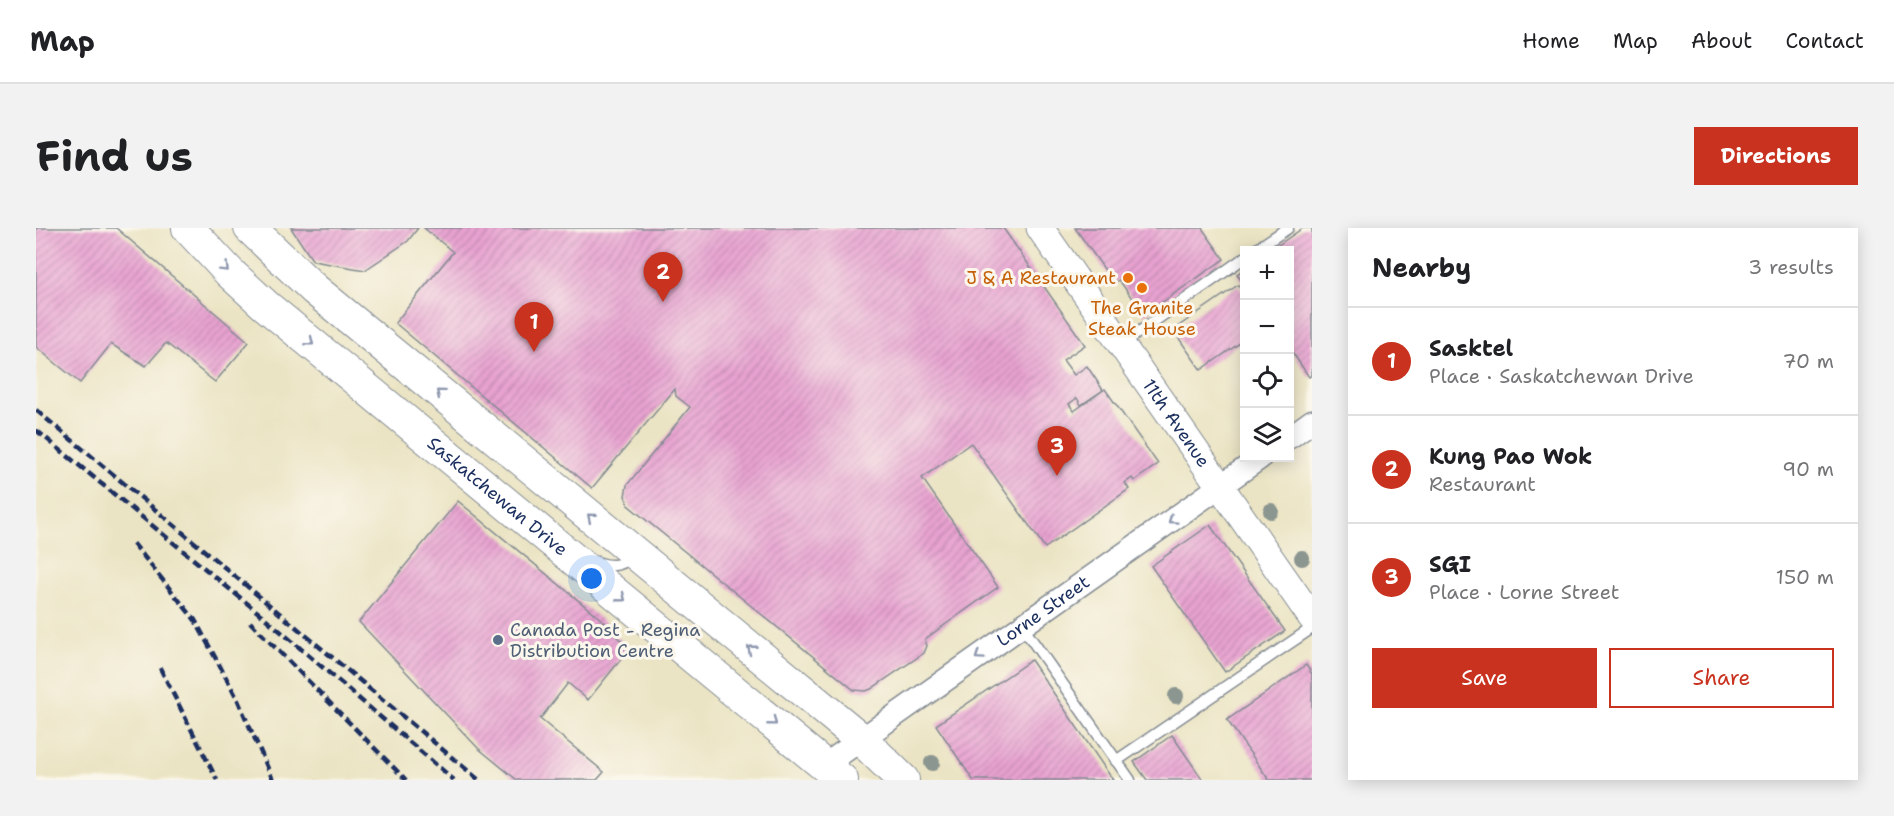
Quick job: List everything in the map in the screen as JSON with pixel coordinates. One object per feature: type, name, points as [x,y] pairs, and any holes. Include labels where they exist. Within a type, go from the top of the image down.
[{"type":"main road","name":"Saskatchewan Drive","points":[[188,228],[230,273],[265,304],[833,772]]},
{"type":"main road","points":[[250,228],[314,289],[861,739],[903,780]]},
{"type":"street","name":"11th Avenue","points":[[1040,228],[1312,618]]},
{"type":"street","points":[[1294,434],[1312,421]]},
{"type":"street","name":"Lorne Street","points":[[833,772],[861,739],[1254,462]]},
{"type":"lane","points":[[1261,246],[1288,228]]},
{"type":"lane","points":[[1121,344],[1240,261]]},
{"type":"lane","points":[[561,548],[608,566],[619,565],[636,554]]},
{"type":"lane","points":[[1022,626],[1130,780]]},
{"type":"lane","points":[[1116,761],[1312,628]]},
{"type":"building","points":[[36,228],[116,228],[249,342],[215,382],[166,343],[146,366],[111,344],[80,383],[36,347]]},
{"type":"building","points":[[291,228],[418,228],[408,241],[365,270],[313,261]]},
{"type":"building","points":[[424,228],[1003,228],[1085,345],[1063,360],[1074,375],[1087,366],[1103,390],[1081,405],[1077,398],[1069,404],[1074,411],[1105,389],[1158,464],[1134,481],[1132,478],[1125,483],[1129,489],[1045,548],[971,443],[922,478],[998,587],[925,639],[927,646],[924,653],[871,689],[854,690],[629,506],[625,496],[627,485],[690,407],[676,396],[675,389],[592,488],[395,323],[453,252]]},
{"type":"building","points":[[1075,228],[1202,228],[1224,259],[1144,315],[1119,280],[1114,283]]},
{"type":"building","points":[[1303,228],[1312,228],[1312,375],[1309,377],[1294,355],[1294,246],[1277,246]]},
{"type":"building","points":[[1238,285],[1240,288],[1240,343],[1201,370],[1173,330]]},
{"type":"building","name":"Canada Post - Regina Distribution Centre","points":[[458,501],[608,625],[609,630],[630,648],[588,700],[568,683],[540,719],[604,772],[597,780],[517,780],[478,748],[359,622]]},
{"type":"building","points":[[1210,525],[1285,631],[1225,672],[1151,566]]},
{"type":"building","points":[[1031,660],[1113,780],[973,780],[936,725]]},
{"type":"building","points":[[1306,665],[1312,674],[1312,780],[1269,780],[1227,720]]},
{"type":"building","points":[[1172,735],[1203,780],[1147,780],[1134,762]]},
{"type":"railway","points":[[36,410],[479,780]]},
{"type":"railway","points":[[36,430],[265,618],[454,780]]},
{"type":"railway","points":[[133,543],[195,620],[236,696],[273,780]]},
{"type":"railway","points":[[250,622],[406,780]]},
{"type":"railway","points":[[160,668],[217,780]]},
{"type":"place","name":"J & A Restaurant","points":[[1128,278]]},
{"type":"place","name":"The Granite Steak House","points":[[1142,288]]},
{"type":"place","name":"Kung Pao Wok","points":[[663,302]]},
{"type":"place","name":"Sasktel","points":[[534,352]]},
{"type":"place","name":"SGI","points":[[1057,476]]},
{"type":"place","name":"Canada Post - Regina Distribution Centre","points":[[498,640]]}]
